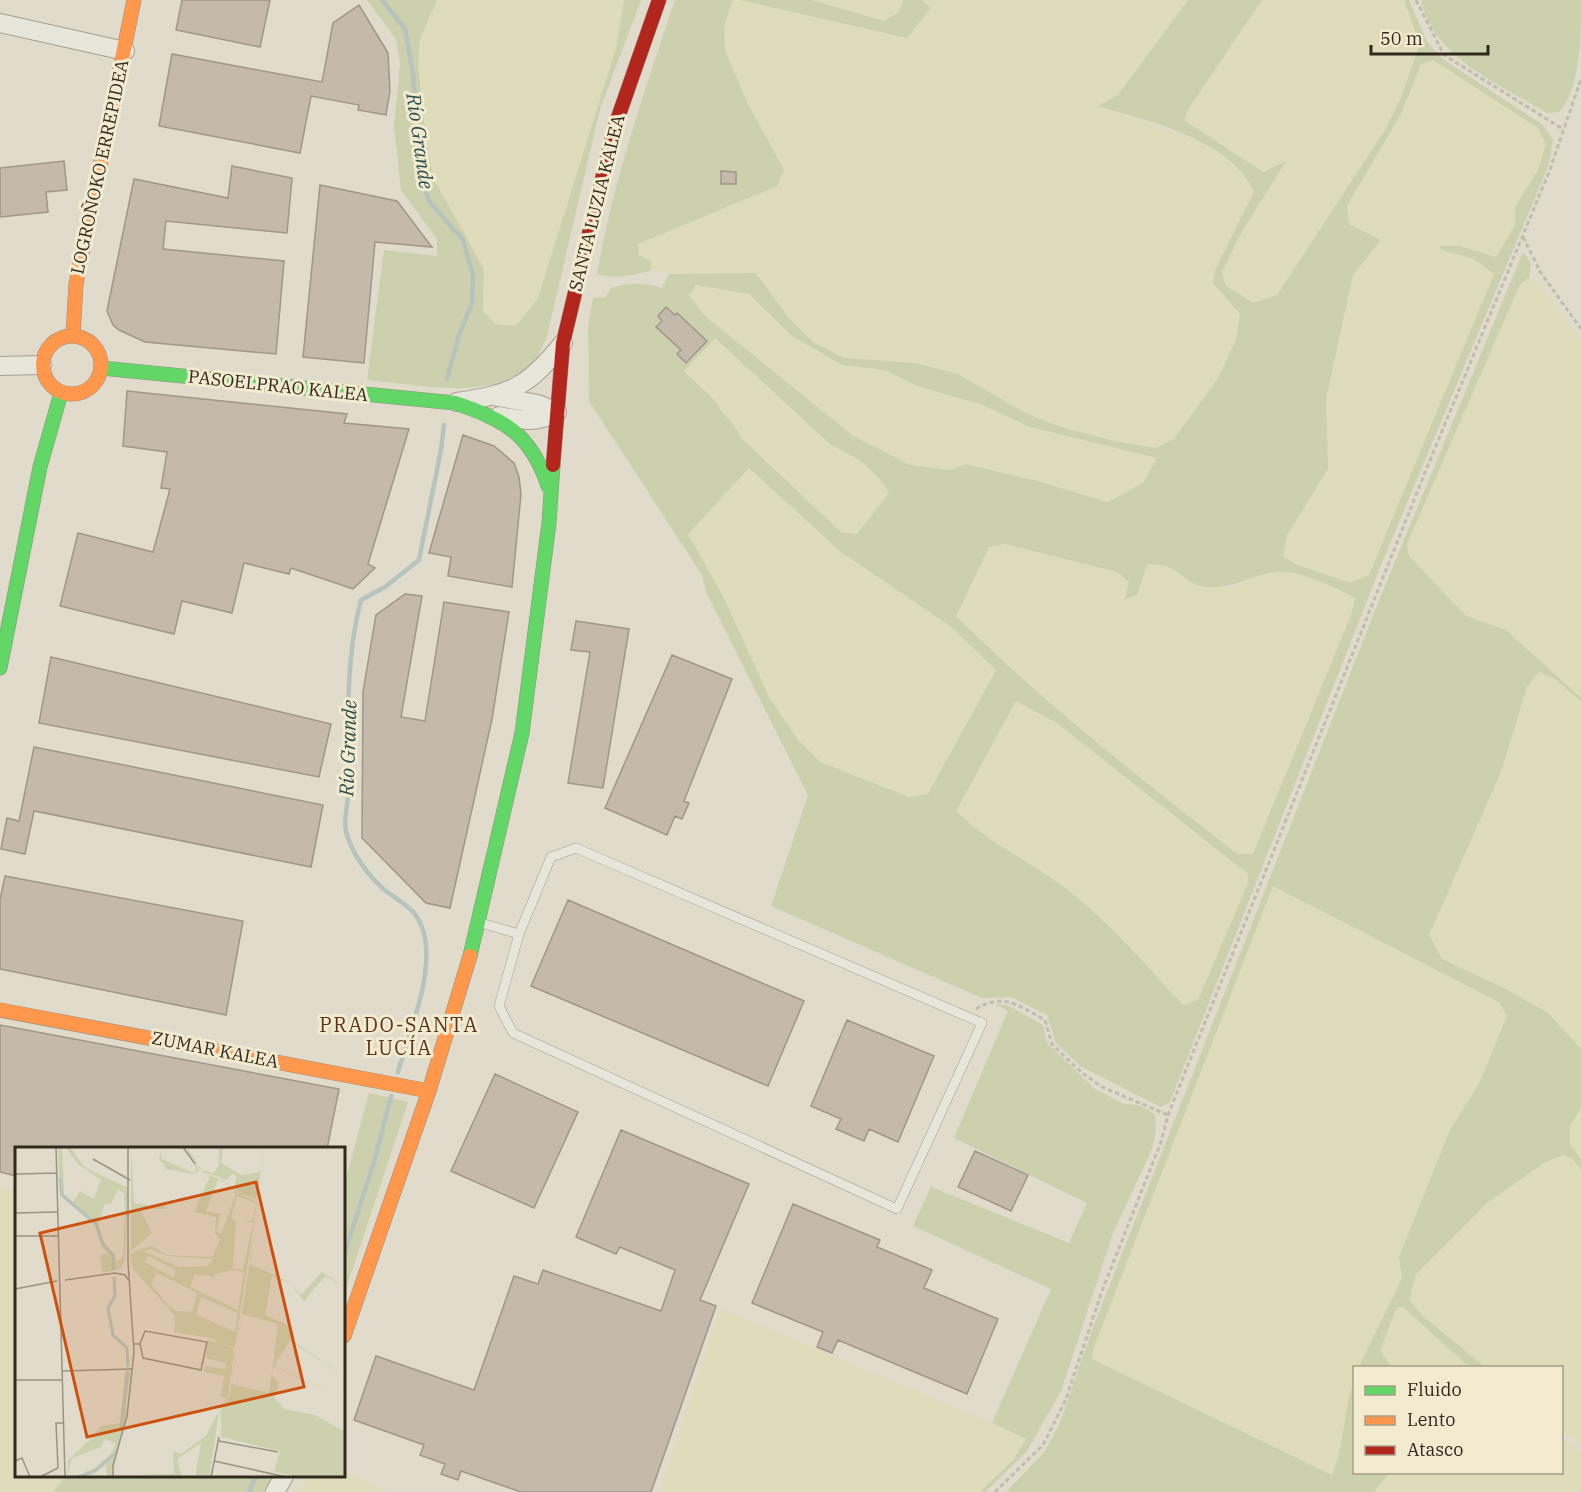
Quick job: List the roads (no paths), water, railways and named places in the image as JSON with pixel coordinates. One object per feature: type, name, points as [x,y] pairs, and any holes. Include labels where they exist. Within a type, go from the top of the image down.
[{"type":"street","name":"LOGROÑOKO ERREPIDEA","points":[[73,336],[76,284],[134,0]]},
{"type":"street","name":"SANTA LUZIA KALEA","points":[[345,1333],[429,1091],[465,979],[522,733],[551,496],[563,343],[614,129],[659,0]]},
{"type":"street","points":[[0,23],[125,51]]},
{"type":"street","points":[[73,336],[90,342],[100,358],[101,368],[97,381],[88,390],[75,395],[61,393],[51,386],[44,377],[42,365],[48,348],[63,337],[73,336]]},
{"type":"street","points":[[455,403],[495,396],[519,387],[544,367],[563,343]]},
{"type":"street","points":[[0,366],[42,365]]},
{"type":"street","name":"PASOELPRAO KALEA","points":[[101,368],[455,403],[494,415],[520,432],[542,463],[551,496]]},
{"type":"street","points":[[0,668],[40,466],[61,393]]},
{"type":"street","points":[[495,396],[538,404],[557,412]]},
{"type":"street","points":[[494,415],[530,422],[546,418],[557,412]]},
{"type":"street","name":"ZUMAR KALEA","points":[[0,1010],[429,1091]]},
{"type":"street","points":[[275,1492],[283,1477]]},
{"type":"lane","points":[[576,848],[982,1023],[897,1209],[513,1033],[499,1006],[519,934],[551,857],[576,848]]},
{"type":"lane","points":[[478,922],[519,934]]},
{"type":"waterway","name":"Río Grande","points":[[382,0],[405,29],[413,74],[422,180],[429,201],[463,240],[473,275],[472,303],[459,335],[447,379]]},
{"type":"waterway","name":"Río Grande","points":[[398,1072],[422,992],[426,970],[426,950],[423,931],[415,914],[373,879],[356,856],[348,839],[345,820],[349,786],[350,669],[361,600],[385,587],[419,560],[444,425]]},
{"type":"waterway","name":"Río Grande","points":[[345,1252],[375,1159],[391,1096]]},
{"type":"waterway","name":"Río Grande","points":[[249,1492],[256,1477]]},
{"type":"district","name":"PRADO-SANTA LUCÍA","points":[[399,1036]]}]
